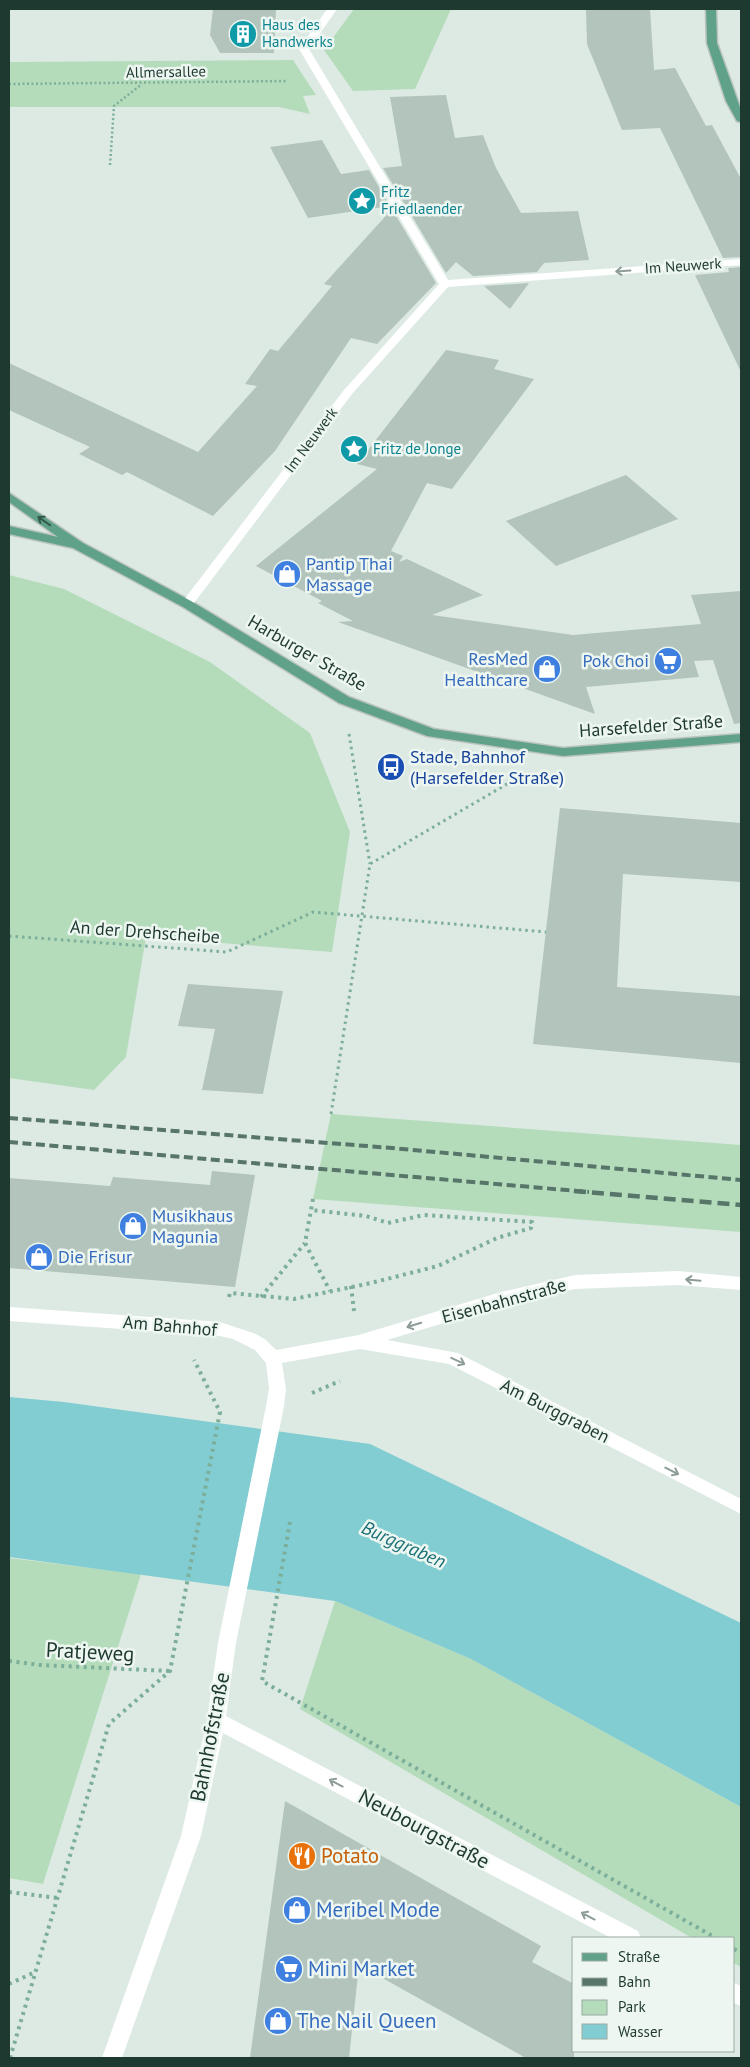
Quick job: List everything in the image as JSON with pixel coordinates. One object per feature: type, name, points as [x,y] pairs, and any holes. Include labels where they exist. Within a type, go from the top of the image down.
[{"type":"main road","points":[[711,9],[712,43],[731,101],[741,119]]},
{"type":"main road","name":"Harburger Straße","points":[[9,497],[79,546],[187,604],[344,700],[432,733],[563,752]]},
{"type":"main road","name":"Harburger Straße","points":[[9,530],[79,546]]},
{"type":"main road","name":"Harsefelder Straße","points":[[563,752],[741,738]]},
{"type":"street","points":[[332,9],[304,49],[445,284]]},
{"type":"street","name":"Im Neuwerk","points":[[187,604],[348,392],[445,284],[741,262]]},
{"type":"street","name":"Eisenbahnstraße","points":[[271,1358],[359,1342],[501,1299],[575,1282],[678,1278],[741,1284]]},
{"type":"street","name":"Am Bahnhof","points":[[9,1314],[220,1329],[247,1336],[265,1347],[277,1370],[279,1386],[276,1406]]},
{"type":"street","name":"Am Burggraben","points":[[359,1342],[452,1358],[741,1507]]},
{"type":"street","name":"Bahnhofstraße","points":[[112,2058],[191,1836],[216,1720],[227,1643],[276,1406]]},
{"type":"street","name":"Neubourgstraße","points":[[216,1720],[629,1937]]},
{"type":"path","name":"Allmersallee","points":[[9,84],[143,84],[322,79]]},
{"type":"path","points":[[110,165],[114,106],[143,84]]},
{"type":"path","points":[[331,1114],[370,864],[344,700]]},
{"type":"path","points":[[370,864],[563,752]]},
{"type":"path","name":"An der Drehscheibe","points":[[9,936],[227,952],[313,912],[546,932]]},
{"type":"path","points":[[262,1296],[305,1243],[314,1199]]},
{"type":"path","points":[[10,2058],[109,1724],[170,1671],[220,1412],[193,1361],[220,1329],[230,1293],[294,1299],[438,1266],[497,1238],[531,1228],[532,1222],[424,1215],[388,1223],[366,1216],[311,1210]]},
{"type":"path","points":[[305,1243],[330,1291]]},
{"type":"path","points":[[310,1401],[312,1392],[359,1374],[359,1342],[351,1286]]},
{"type":"path","points":[[290,1517],[262,1681],[714,1937]]},
{"type":"path","name":"Pratjeweg","points":[[9,1661],[40,1665],[170,1671]]},
{"type":"path","points":[[9,1892],[58,1898]]},
{"type":"path","points":[[9,1984],[35,1972]]},
{"type":"green space","points":[[354,9],[451,9],[415,89],[353,91],[324,50]]},
{"type":"green space","points":[[293,60],[316,95],[303,96],[310,114],[279,107],[9,107],[9,62]]},
{"type":"green space","points":[[9,575],[64,589],[210,662],[310,733],[350,832],[332,952],[146,937],[126,1057],[94,1090],[9,1078]]},
{"type":"green space","points":[[331,1114],[741,1145],[741,1232],[313,1199]]},
{"type":"green space","points":[[9,1558],[141,1574],[43,1884],[9,1878]]},
{"type":"green space","points":[[335,1601],[471,1659],[741,1807],[741,1967],[735,1964],[735,1937],[690,1937],[300,1709]]},
{"type":"water","name":"Burggraben","points":[[9,1397],[64,1402],[370,1444],[741,1623],[741,1807],[471,1659],[335,1601],[9,1557]]},
{"type":"building","name":"Haus des Handwerks","points":[[213,9],[276,9],[274,53],[220,53],[210,35]]},
{"type":"building","points":[[586,9],[650,9],[654,70],[675,68],[706,126],[712,125],[741,179],[741,257],[723,258],[660,128],[622,130],[587,44]]},
{"type":"building","points":[[446,95],[455,138],[483,135],[496,168],[521,213],[578,211],[589,260],[544,263],[537,272],[473,276],[456,262],[446,273],[383,168],[402,166],[390,97]]},
{"type":"building","points":[[322,140],[341,174],[369,170],[390,206],[308,218],[270,147]]},
{"type":"building","points":[[392,209],[436,283],[377,344],[351,338],[275,451],[213,516],[127,472],[122,475],[79,454],[90,447],[9,410],[9,363],[198,452],[257,386],[245,384],[270,349],[278,351],[332,286],[324,284]]},
{"type":"building","points":[[741,267],[741,372],[695,275],[729,272],[728,268]]},
{"type":"building","points":[[529,283],[510,309],[484,286]]},
{"type":"building","points":[[446,350],[499,360],[494,369],[534,379],[452,489],[427,483],[391,551],[403,556],[399,562],[407,559],[483,595],[432,615],[573,635],[701,624],[691,595],[741,591],[741,723],[734,724],[713,660],[694,661],[699,677],[586,687],[595,714],[338,622],[353,621],[318,603],[322,601],[256,566],[377,469],[357,464]]},
{"type":"building","points":[[626,475],[678,519],[556,566],[506,521]]},
{"type":"building","points":[[560,808],[741,823],[741,882],[623,874],[617,987],[741,996],[741,1063],[533,1044]]},
{"type":"building","points":[[188,984],[283,991],[263,1094],[202,1090],[215,1029],[178,1026]]},
{"type":"building","name":"Musikhaus Magunia","points":[[212,1171],[255,1175],[235,1287],[9,1268],[9,1178],[110,1186],[113,1177],[210,1185]]},
{"type":"building","points":[[285,1801],[541,1946],[532,1962],[572,1983],[572,2052],[574,2052],[574,2058],[526,2058],[359,1965],[349,2058],[250,2058]]},
{"type":"railway","points":[[9,1118],[392,1148],[741,1180]]},
{"type":"railway","points":[[9,1142],[589,1192]]},
{"type":"railway","points":[[574,1191],[741,1205]]},
{"type":"place","name":"Haus des Handwerks","points":[[243,34]]},
{"type":"place","name":"Fritz Friedlaender","points":[[362,201]]},
{"type":"place","name":"Fritz de Jonge","points":[[354,449]]},
{"type":"place","name":"Pantip Thai Massage","points":[[287,574]]},
{"type":"place","name":"Pok Choi","points":[[668,661]]},
{"type":"place","name":"ResMed Healthcare","points":[[547,669]]},
{"type":"place","name":"Stade, Bahnhof (Harsefelder Straße)","points":[[391,767]]},
{"type":"place","name":"Musikhaus Magunia","points":[[133,1226]]},
{"type":"place","name":"Die Frisur","points":[[39,1257]]},
{"type":"place","name":"Potato","points":[[302,1856]]},
{"type":"place","name":"Meribel Mode","points":[[297,1910]]},
{"type":"place","name":"Mini Market","points":[[289,1969]]},
{"type":"place","name":"The Nail Queen","points":[[278,2021]]}]
